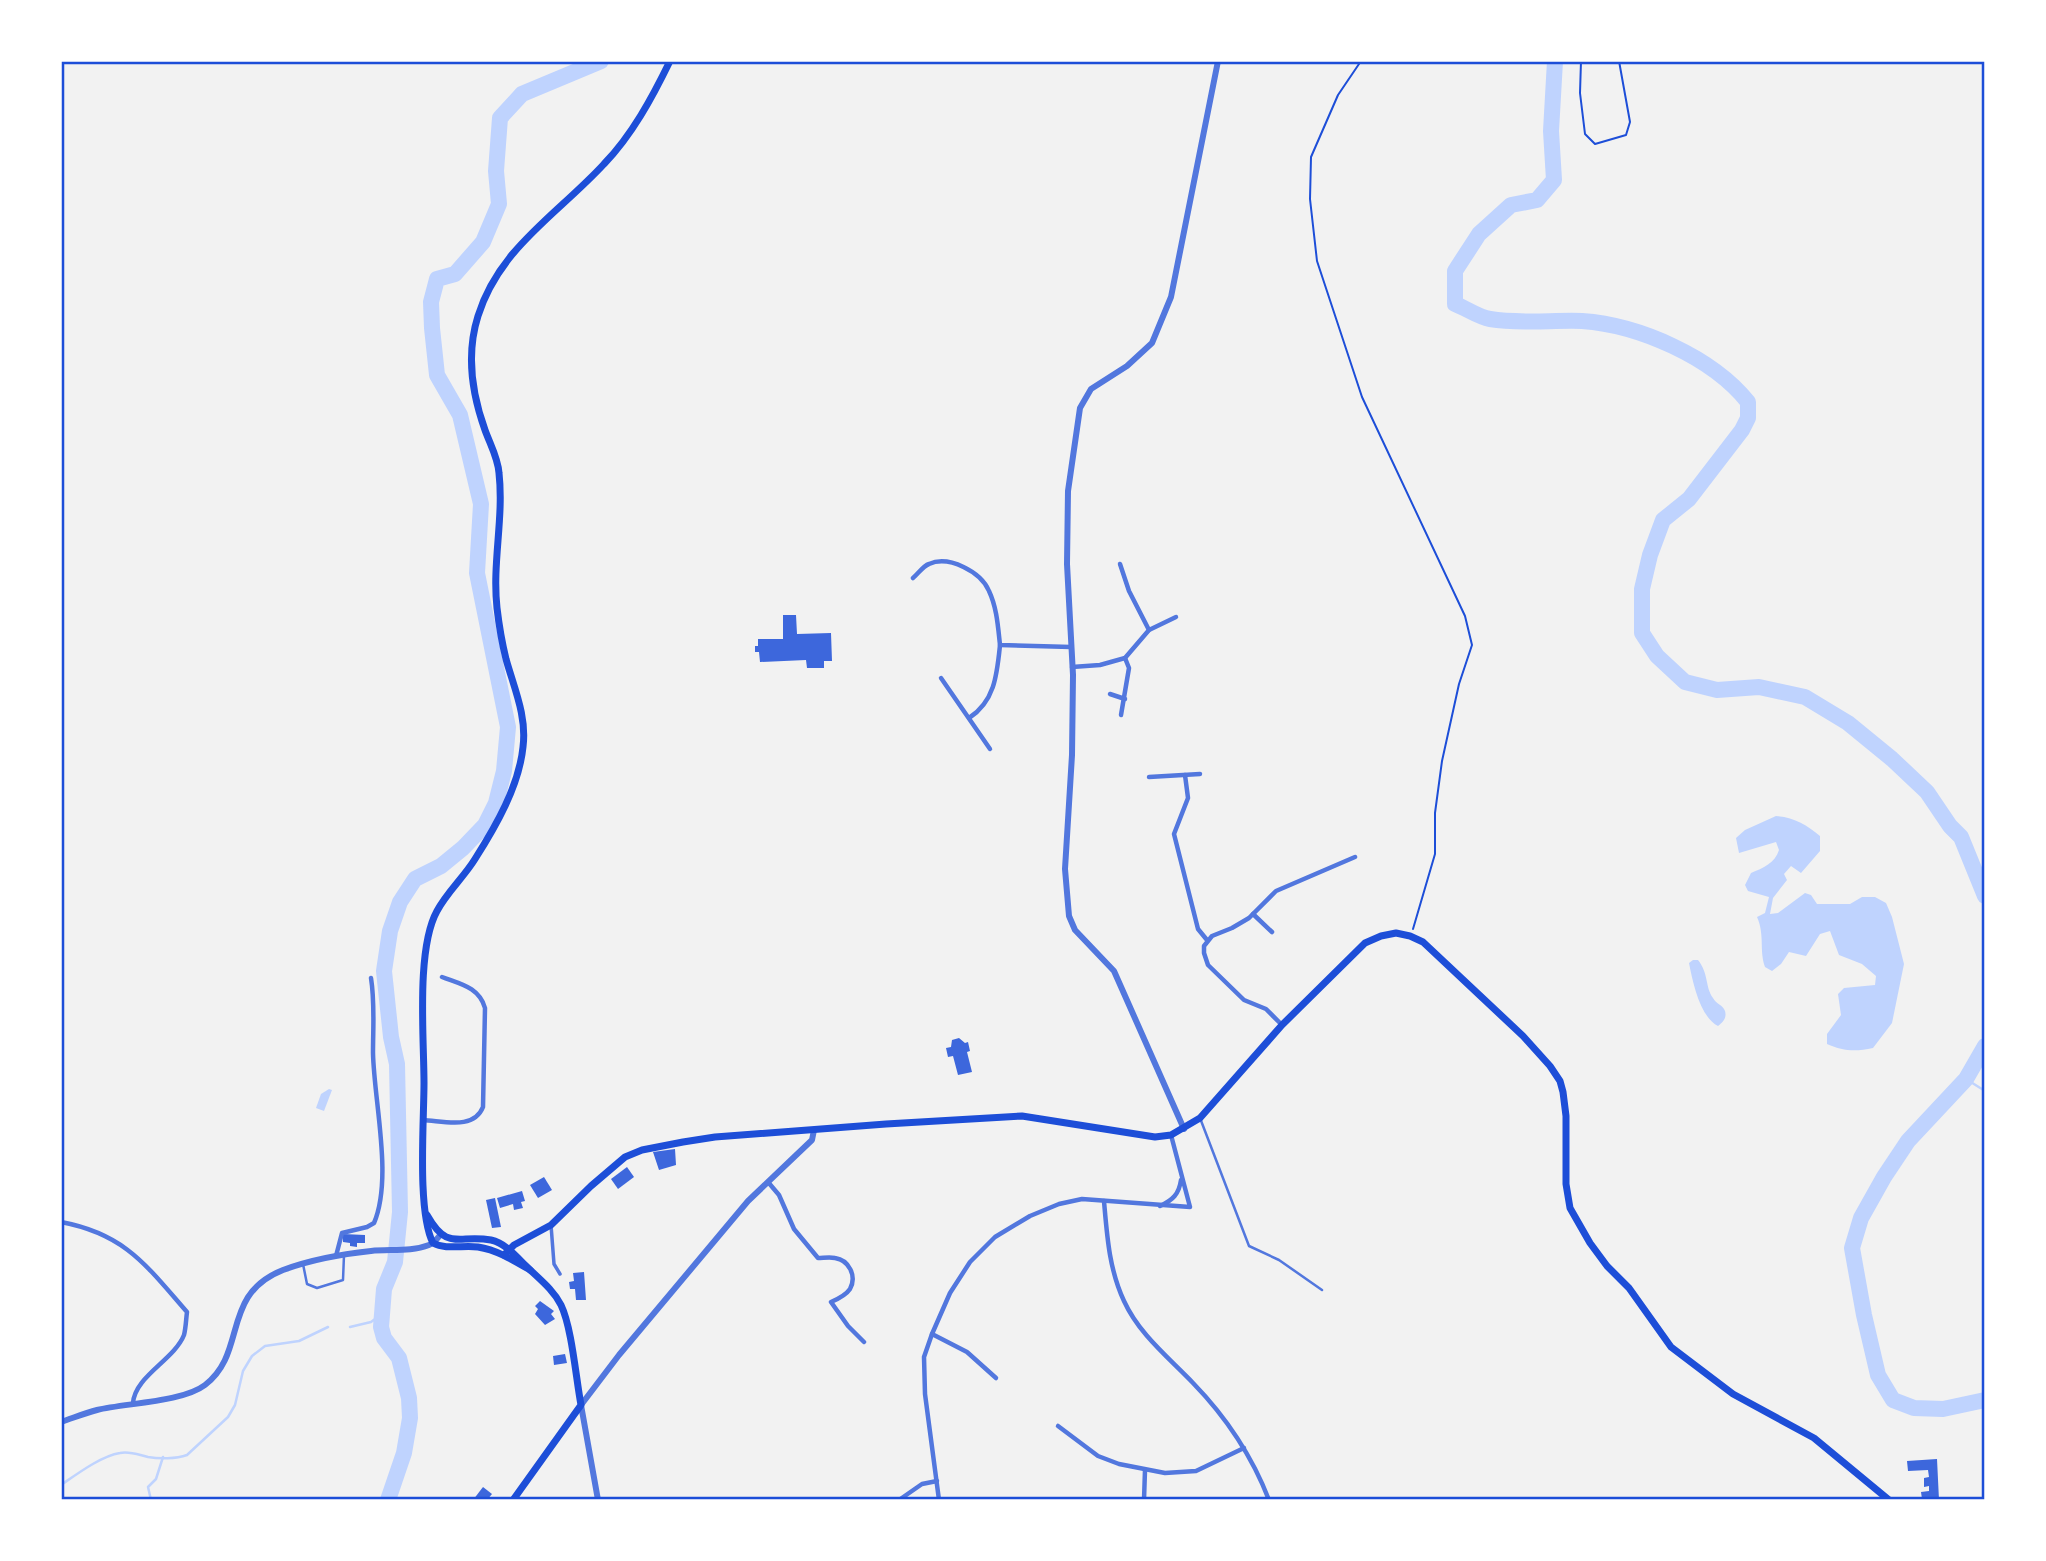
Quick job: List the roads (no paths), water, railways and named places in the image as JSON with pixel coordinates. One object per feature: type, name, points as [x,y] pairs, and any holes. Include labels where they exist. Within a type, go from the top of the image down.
[{"type":"main road","points":[[507,1252],[482,1247],[439,1247],[433,1244],[427,1228],[426,1213],[423,995],[430,926],[437,910],[475,859],[499,817],[521,762],[524,744],[524,720],[505,656],[497,610],[494,579],[499,471],[485,432],[472,379],[473,337],[489,287],[500,269],[544,220],[603,166],[623,143],[670,61]]},
{"type":"main road","points":[[507,1252],[514,1245],[551,1225],[625,1157],[642,1150],[715,1138],[1022,1116],[1155,1137],[1171,1135],[1200,1118],[1282,1025],[1365,943],[1396,933],[1410,936],[1435,952],[1523,1037],[1560,1081],[1566,1116],[1566,1184],[1570,1208],[1590,1243],[1607,1266],[1629,1288],[1671,1347],[1732,1394],[1814,1438],[1889,1500]]},
{"type":"main road","points":[[426,1213],[441,1234],[458,1240],[493,1240],[530,1270],[561,1304],[565,1315],[581,1405],[513,1500]]},
{"type":"street","points":[[1184,1129],[1114,971],[1075,930],[1069,916],[1065,869],[1072,755],[1072,667],[1067,564],[1068,491],[1080,408],[1091,390],[1127,366],[1152,343],[1171,297],[1218,61]]},
{"type":"street","points":[[913,578],[928,564],[945,560],[970,570],[988,588],[996,609],[1000,645],[996,678],[983,709],[969,718]]},
{"type":"street","points":[[1120,564],[1129,591],[1149,630]]},
{"type":"street","points":[[1072,667],[1100,665],[1125,658],[1149,630],[1176,617]]},
{"type":"street","points":[[1000,645],[1071,647]]},
{"type":"street","points":[[1121,715],[1129,668],[1125,658]]},
{"type":"street","points":[[941,678],[990,749]]},
{"type":"street","points":[[1110,694],[1125,699]]},
{"type":"street","points":[[1149,777],[1200,774]]},
{"type":"street","points":[[1185,775],[1188,798],[1174,834],[1198,929],[1207,940]]},
{"type":"street","points":[[1207,940],[1241,924],[1276,891],[1288,884],[1355,857]]},
{"type":"street","points":[[1254,914],[1272,932]]},
{"type":"street","points":[[1207,940],[1204,953],[1208,965],[1244,1000],[1266,1009],[1282,1025]]},
{"type":"street","points":[[424,1120],[471,1122],[479,1116],[483,1107],[485,1008],[482,998],[477,992],[442,977]]},
{"type":"street","points":[[336,1256],[342,1233],[374,1223],[381,1195],[382,1136],[375,1079],[375,1007],[371,978]]},
{"type":"street","points":[[598,1500],[581,1405],[719,1234],[812,1140],[814,1130]]},
{"type":"street","points":[[939,1500],[925,1394],[924,1357],[950,1293],[970,1262],[995,1237],[1030,1216],[1059,1204],[1082,1199],[1189,1208],[1171,1135]]},
{"type":"street","points":[[1159,1207],[1171,1201],[1179,1191],[1181,1178]]},
{"type":"street","points":[[768,1182],[779,1195],[794,1229],[818,1258],[835,1258],[847,1264],[852,1271],[851,1286],[847,1292],[831,1302],[848,1326],[864,1342]]},
{"type":"street","points":[[1104,1201],[1111,1263],[1132,1316],[1155,1345],[1212,1404],[1244,1448],[1269,1500]]},
{"type":"street","points":[[61,1222],[89,1227],[125,1247],[145,1263],[187,1312],[183,1336],[167,1358],[144,1381],[134,1396],[133,1404]]},
{"type":"street","points":[[551,1225],[554,1264],[560,1274]]},
{"type":"street","points":[[61,1422],[95,1410],[167,1398],[205,1385],[224,1363],[241,1308],[248,1295],[270,1276],[336,1256],[413,1249],[433,1244],[441,1234]]},
{"type":"street","points":[[932,1334],[967,1352],[996,1378]]},
{"type":"street","points":[[1058,1426],[1098,1456],[1165,1474],[1185,1474],[1244,1448]]},
{"type":"street","points":[[1144,1500],[1145,1470]]},
{"type":"street","points":[[899,1500],[922,1484],[937,1481]]},
{"type":"lane","points":[[1200,1118],[1249,1245],[1279,1260],[1322,1290]]},
{"type":"lane","points":[[303,1264],[307,1284],[317,1288],[344,1280],[344,1255]]},
{"type":"water","points":[[1776,816],[1794,820],[1815,832],[1820,836],[1820,851],[1801,873],[1791,866],[1784,874],[1787,880],[1773,898],[1770,914],[1778,913],[1805,893],[1811,895],[1817,904],[1850,904],[1862,897],[1875,897],[1886,903],[1892,917],[1904,964],[1892,1023],[1873,1048],[1849,1050],[1827,1044],[1827,1034],[1841,1015],[1838,994],[1844,988],[1875,985],[1876,976],[1862,964],[1839,955],[1830,931],[1820,934],[1806,956],[1789,952],[1772,971],[1765,967],[1757,917],[1765,913],[1769,897],[1748,891],[1745,885],[1751,873],[1772,862],[1779,850],[1776,842],[1739,853],[1736,838],[1745,830]]},
{"type":"water","points":[[1698,960],[1714,1000],[1725,1011],[1724,1020],[1718,1026],[1706,1015],[1698,999],[1689,963]]},
{"type":"water","points":[[332,1090],[324,1111],[316,1108],[321,1094]]},
{"type":"waterway","points":[[388,1500],[404,1453],[410,1418],[409,1398],[399,1358],[384,1338],[381,1327],[384,1289],[395,1262],[400,1212],[397,1064],[391,1037],[384,971],[390,931],[400,902],[415,879],[441,866],[485,825],[496,803],[504,771],[508,727],[477,573],[481,504],[460,415],[437,375],[431,302],[437,279],[455,274],[483,242],[499,204],[496,171],[500,118],[522,94],[601,61]]},
{"type":"waterway","points":[[1555,61],[1551,131],[1554,180],[1537,200],[1511,205],[1479,234],[1455,271],[1455,304],[1490,319],[1524,322],[1582,321],[1627,329],[1673,346],[1695,358],[1715,371],[1748,402],[1748,418],[1742,430],[1689,499],[1663,520],[1650,555],[1642,589],[1642,633],[1657,656],[1685,682],[1717,690],[1759,687],[1805,697],[1848,723],[1927,792],[1950,826],[1961,837],[1985,896]]},
{"type":"waterway","points":[[1985,1046],[1966,1079],[1908,1141],[1884,1177],[1861,1218],[1852,1248],[1878,1375],[1893,1400],[1914,1408],[1943,1409],[1985,1400]]},
{"type":"waterway","points":[[1966,1079],[1985,1091]]},
{"type":"waterway","points":[[350,1327],[371,1322],[383,1313]]},
{"type":"waterway","points":[[61,1485],[97,1462],[120,1453],[162,1458],[187,1455],[228,1417],[235,1405],[243,1371],[252,1356],[265,1346],[299,1341],[328,1327]]},
{"type":"waterway","points":[[151,1500],[148,1487],[156,1479],[163,1457]]}]
